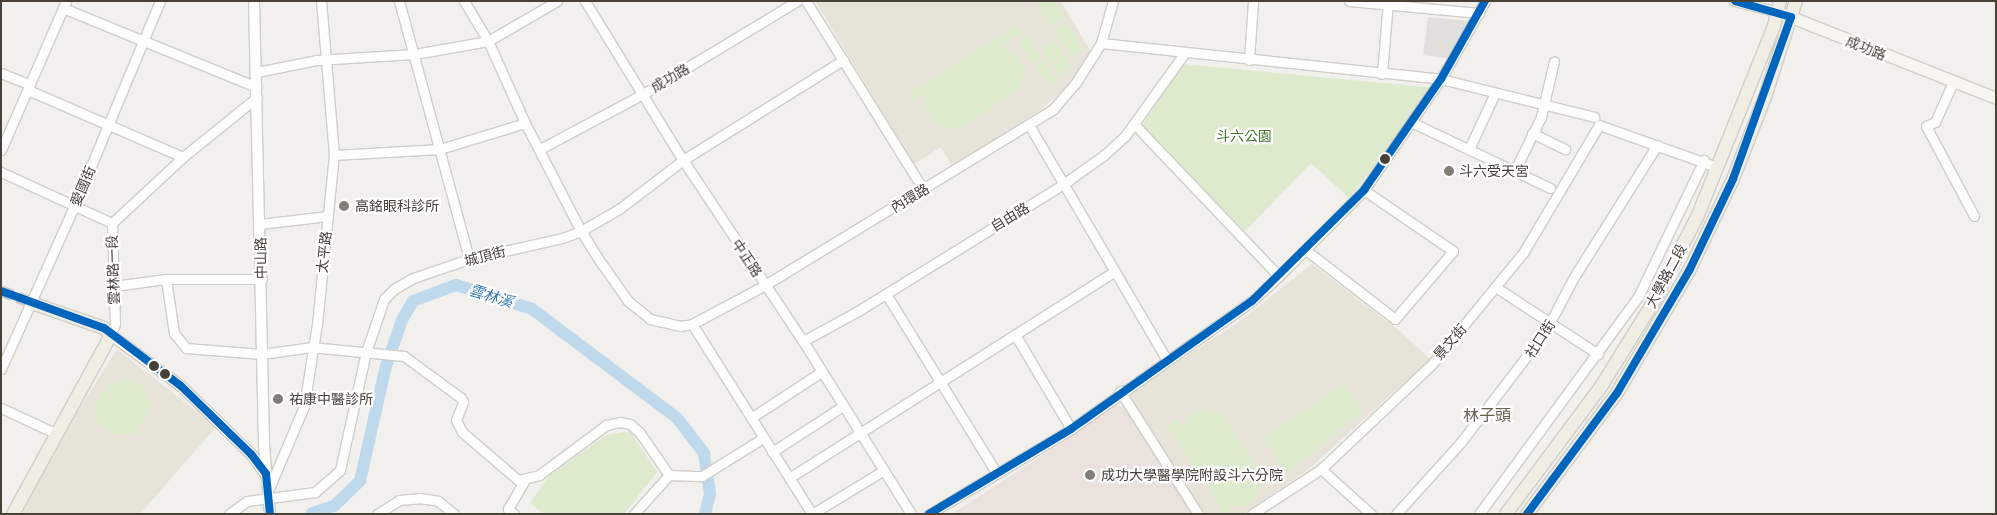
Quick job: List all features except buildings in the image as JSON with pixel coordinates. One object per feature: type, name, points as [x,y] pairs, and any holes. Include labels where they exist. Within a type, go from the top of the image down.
[{"type":"main road","name":"大學路二段","points":[[1527,514],[1617,393],[1689,271],[1733,180],[1765,97],[1796,1]]},
{"type":"main road","name":"成功路","points":[[1779,7],[1791,17],[1996,98]]},
{"type":"main road","name":"大學路二段","points":[[1506,514],[1602,385],[1633,334],[1698,215],[1779,7]]},
{"type":"main road","points":[[32,303],[104,328],[111,335]]},
{"type":"main road","points":[[1633,334],[1647,341]]},
{"type":"main road","name":"雲林路一段","points":[[13,514],[111,335]]},
{"type":"street","name":"愛國街","points":[[1,369],[76,204],[142,39],[160,1]]},
{"type":"street","name":"中山路","points":[[254,1],[262,279],[262,354],[267,497],[270,514]]},
{"type":"street","name":"太平路","points":[[267,497],[304,406],[311,347],[317,324],[334,155],[321,1]]},
{"type":"street","points":[[399,1],[415,54],[469,259]]},
{"type":"street","points":[[464,1],[488,42],[525,123],[581,231],[628,301],[650,319],[680,326],[692,324],[762,438],[812,514],[884,470]]},
{"type":"street","points":[[257,72],[325,59],[415,54],[488,42],[557,1]]},
{"type":"street","name":"中正路","points":[[586,1],[683,160],[803,341],[911,514]]},
{"type":"street","name":"成功路","points":[[540,149],[643,94],[797,1]]},
{"type":"street","points":[[806,1],[923,190]]},
{"type":"street","name":"內環路","points":[[692,324],[765,285],[1053,109],[1075,84],[1101,43],[1114,1]]},
{"type":"street","points":[[1249,60],[1253,1]]},
{"type":"street","points":[[1349,1],[1388,2],[1479,13]]},
{"type":"street","points":[[929,514],[996,472],[1071,429],[1120,391],[1252,300],[1307,251],[1364,190],[1441,79],[1485,1]]},
{"type":"street","name":"成功路","points":[[1734,1],[1779,7]]},
{"type":"street","points":[[1382,74],[1388,2]]},
{"type":"street","points":[[1,150],[64,5],[257,92]]},
{"type":"street","points":[[1101,43],[1184,54],[1441,79],[1545,105],[1704,160],[1717,167]]},
{"type":"street","name":"自由路","points":[[803,341],[886,294],[1062,186],[1104,155],[1134,124],[1184,54]]},
{"type":"street","name":"城頂街","points":[[229,514],[247,501],[315,492],[340,470],[366,352],[384,299],[394,289],[413,278],[469,259],[562,238],[581,231],[619,208],[683,160],[843,60]]},
{"type":"street","points":[[1515,170],[1545,105],[1554,61]]},
{"type":"street","points":[[1,73],[29,88],[183,157]]},
{"type":"street","points":[[1953,82],[1935,122],[1926,126],[1974,216]]},
{"type":"street","name":"雲林路一段","points":[[111,335],[115,324],[112,222],[257,92]]},
{"type":"street","points":[[1469,149],[1495,93]]},
{"type":"street","points":[[1412,122],[1550,188]]},
{"type":"street","name":"景文街","points":[[1252,514],[1321,469],[1432,364],[1497,288],[1523,254],[1596,122]]},
{"type":"street","points":[[334,155],[440,149],[525,123]]},
{"type":"street","points":[[1134,124],[1279,276]]},
{"type":"street","points":[[1028,125],[1062,186],[1167,360]]},
{"type":"street","points":[[1532,133],[1565,149]]},
{"type":"street","name":"社口街","points":[[1396,514],[1461,442],[1550,325],[1574,276],[1657,144]]},
{"type":"street","name":"大學路二段","points":[[1479,514],[1638,297],[1704,160]]},
{"type":"street","points":[[1,172],[76,204],[112,222]]},
{"type":"street","points":[[1307,251],[1395,318],[1453,250],[1364,190]]},
{"type":"street","points":[[260,224],[328,216]]},
{"type":"street","points":[[789,478],[1016,336],[1115,271]]},
{"type":"street","points":[[114,286],[166,279],[262,279]]},
{"type":"street","points":[[166,279],[174,333],[186,348],[262,354],[311,347],[404,356],[461,398],[463,402],[456,420],[462,432],[511,477],[525,480],[539,474],[606,425],[620,422],[630,424],[640,433],[669,475]]},
{"type":"street","points":[[1497,288],[1550,325],[1598,354]]},
{"type":"street","points":[[886,294],[939,383],[996,472]]},
{"type":"street","points":[[111,335],[180,386],[251,454],[266,474]]},
{"type":"street","points":[[1016,336],[1071,429]]},
{"type":"street","points":[[751,418],[821,372]]},
{"type":"street","points":[[1120,391],[1198,514]]},
{"type":"street","points":[[772,452],[843,406]]},
{"type":"street","points":[[1,408],[56,434]]},
{"type":"street","points":[[634,514],[669,475],[702,476],[718,464],[762,438]]},
{"type":"street","points":[[1321,469],[1370,514]]},
{"type":"street","points":[[514,514],[508,509],[525,480]]},
{"type":"street","points":[[377,514],[399,500],[420,498],[438,501],[454,514]]},
{"type":"shaded area","points":[[815,1],[1061,1],[1092,54],[1072,82],[1039,111],[952,166],[941,147],[914,164]]},
{"type":"shaded area","points":[[1428,17],[1469,21],[1447,58],[1423,55]]},
{"type":"shaded area","points":[[1312,264],[1401,332],[1430,359],[1309,469],[1243,514],[1204,514],[1126,396],[1240,321]]},
{"type":"shaded area","points":[[117,349],[216,427],[140,514],[20,514],[51,454]]},
{"type":"shaded area","name":"成功大學醫學院附設斗六分院","points":[[1113,403],[1125,408],[1192,514],[952,514],[1072,436]]},
{"type":"green space","points":[[1035,1],[1055,1],[1066,18],[1050,26]]},
{"type":"green space","points":[[1067,23],[1085,50],[1072,58],[1055,31]]},
{"type":"green space","points":[[1016,25],[1022,33],[1002,46],[1014,53],[1025,67],[1019,89],[963,128],[946,129],[934,122],[925,107],[925,94],[915,101],[909,93]]},
{"type":"green space","points":[[1028,36],[1041,57],[1032,63],[1019,42]]},
{"type":"green space","points":[[1055,39],[1072,67],[1058,76],[1041,47]]},
{"type":"green space","points":[[1044,60],[1058,81],[1050,86],[1036,66]]},
{"type":"green space","name":"斗六公園","points":[[1183,64],[1435,88],[1349,198],[1311,163],[1245,231],[1141,127]]},
{"type":"green space","points":[[127,379],[144,387],[153,406],[136,433],[122,435],[107,431],[98,422],[93,407],[108,385]]},
{"type":"green space","points":[[1345,383],[1364,413],[1335,432],[1336,434],[1287,474],[1262,438]]},
{"type":"green space","points":[[1201,409],[1222,414],[1263,474],[1262,487],[1251,503],[1238,507],[1230,504],[1235,514],[1225,514],[1167,426],[1177,419],[1183,427],[1189,415]]},
{"type":"green space","points":[[630,431],[657,472],[624,514],[544,514],[530,503],[549,476],[606,435]]},
{"type":"waterway","name":"雲林溪","points":[[312,513],[334,506],[360,481],[386,366],[402,320],[413,301],[456,285],[532,309],[677,418],[704,453],[710,494],[705,514]]},
{"type":"tunnel","points":[[1,291],[32,303]]},
{"type":"transit line","points":[[929,514],[1071,429],[1252,301],[1364,190],[1441,79],[1485,1]]},
{"type":"transit line","points":[[1527,514],[1617,393],[1689,271],[1733,179],[1791,17],[1735,1]]},
{"type":"transit line","points":[[1,291],[104,328],[181,386],[251,454],[266,474]]},
{"type":"transit line","points":[[266,474],[270,514]]},
{"type":"place","name":"斗六受天宮","points":[[1449,171]]},
{"type":"place","name":"高銘眼科診所","points":[[344,206]]},
{"type":"place","name":"祐康中醫診所","points":[[278,399]]},
{"type":"place","name":"成功大學醫學院附設斗六分院","points":[[1090,475]]},
{"type":"district","name":"林子頭","points":[[1487,415]]}]
